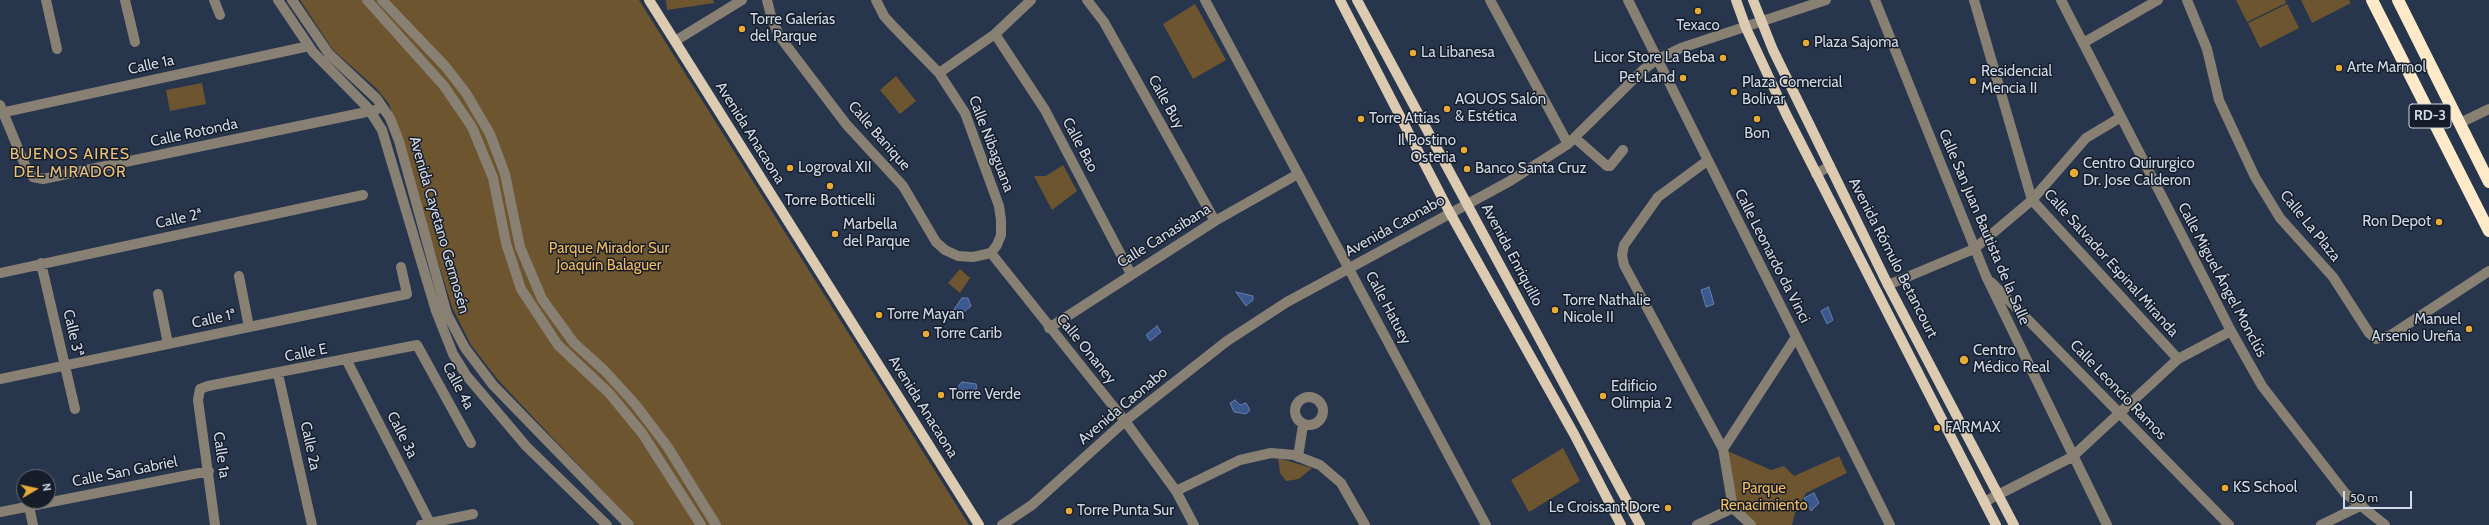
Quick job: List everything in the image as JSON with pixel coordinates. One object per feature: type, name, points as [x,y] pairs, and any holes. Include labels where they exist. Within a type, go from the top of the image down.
[{"type":"highway","name":"RD-3","points":[[2372,0],[2489,231]]},
{"type":"highway","name":"RD-3","points":[[2398,0],[2489,182]]},
{"type":"main road","name":"Avenida Anacaona","points":[[649,0],[979,525]]},
{"type":"main road","points":[[1340,0],[1374,63],[1450,213],[1574,434],[1621,525]]},
{"type":"main road","name":"Avenida Enriquillo","points":[[1357,0],[1640,525]]},
{"type":"main road","name":"Avenida Rómulo Betancourt","points":[[1736,0],[1746,28],[1816,174],[1996,525]]},
{"type":"main road","name":"Avenida Rómulo Betancourt","points":[[1753,0],[1760,23],[1888,285],[2014,525]]},
{"type":"main road","points":[[1374,63],[1387,55]]},
{"type":"street","points":[[46,0],[57,49]]},
{"type":"street","points":[[126,0],[135,42]]},
{"type":"street","points":[[214,0],[220,16]]},
{"type":"street","name":"Avenida Cayetano Germosén","points":[[278,0],[309,46],[325,66],[371,111],[382,130],[436,311],[453,354],[466,375],[504,423],[607,525]]},
{"type":"street","name":"Avenida Cayetano Germosén","points":[[292,0],[329,54],[384,108],[399,141],[447,314],[465,348],[493,385],[629,525]]},
{"type":"street","points":[[367,0],[444,86],[472,127],[493,178],[506,243],[521,289],[558,344],[609,393],[642,433],[701,525]]},
{"type":"street","points":[[382,0],[445,66],[466,93],[487,129],[505,174],[520,246],[542,299],[574,343],[605,371],[634,404],[667,446],[716,525]]},
{"type":"street","points":[[675,41],[742,0]]},
{"type":"street","name":"Calle Banique","points":[[767,0],[772,20],[780,37],[846,124],[903,186],[936,242],[945,250],[958,256],[973,258],[991,253]]},
{"type":"street","name":"Calle Nibaguana","points":[[876,0],[884,16],[939,73],[965,113],[999,206],[1001,235],[997,245],[991,253]]},
{"type":"street","points":[[939,73],[995,34],[1031,0]]},
{"type":"street","name":"Calle Buy","points":[[1087,0],[1104,22],[1215,222]]},
{"type":"street","name":"Calle Hatuey","points":[[1205,0],[1486,525]]},
{"type":"street","points":[[1490,0],[1571,141],[1607,166],[1610,166],[1623,150]]},
{"type":"street","name":"Calle Leonardo da Vinci","points":[[1628,0],[1656,60],[1890,525]]},
{"type":"street","name":"Avenida Caonabo","points":[[1002,525],[1032,505],[1125,421],[1227,341],[1287,302],[1510,181],[1571,141],[1643,70],[1656,60],[1681,48],[1746,28],[1826,0]]},
{"type":"street","name":"Calle San Juan Bautista de la Salle","points":[[1875,0],[1986,276],[2072,457],[2107,525]]},
{"type":"street","name":"Calle Salvador Espinal Miranda","points":[[1974,0],[2032,200],[2178,359]]},
{"type":"street","name":"Calle Miguel Ángel Monclús","points":[[2061,0],[2231,331],[2262,386],[2345,493],[2362,505],[2385,525]]},
{"type":"street","points":[[2083,43],[2158,0]]},
{"type":"street","name":"Calle La Plaza","points":[[2187,0],[2207,49],[2219,100],[2255,177],[2280,218],[2333,277],[2369,333],[2376,339],[2391,335],[2489,271]]},
{"type":"street","name":"Calle Bao","points":[[995,34],[1044,110],[1132,274]]},
{"type":"street","name":"Calle 1a","points":[[1,110],[309,46]]},
{"type":"street","name":"Calle Rotonda","points":[[1,110],[27,170],[33,177],[42,179],[384,108]]},
{"type":"street","points":[[2460,123],[2489,109]]},
{"type":"street","points":[[1888,285],[1974,248],[2032,200],[2086,138],[2121,117]]},
{"type":"street","points":[[1707,160],[1658,197],[1624,245],[1622,255],[1624,265],[1723,449],[1733,508],[1751,525]]},
{"type":"street","points":[[1816,174],[1830,166]]},
{"type":"street","name":"Calle Canasibana","points":[[1049,328],[1215,222],[1298,174]]},
{"type":"street","name":"Calle 2ª","points":[[0,272],[363,195]]},
{"type":"street","name":"Calle Onaney","points":[[991,253],[1049,328],[1125,421],[1176,491],[1194,525]]},
{"type":"street","name":"Calle 3ª","points":[[41,263],[75,409]]},
{"type":"street","name":"Calle 1ª","points":[[0,379],[407,294],[401,267]]},
{"type":"street","points":[[239,276],[249,327]]},
{"type":"street","name":"Calle Leoncio Ramos","points":[[1986,276],[2229,525]]},
{"type":"street","points":[[158,294],[168,344]]},
{"type":"street","points":[[1984,502],[2072,457],[2178,359],[2231,331]]},
{"type":"street","points":[[1723,449],[1796,338]]},
{"type":"street","name":"Calle E","points":[[200,390],[347,361],[417,345]]},
{"type":"street","name":"Calle 4a","points":[[417,345],[471,443]]},
{"type":"street","name":"Calle 3a","points":[[347,361],[425,524]]},
{"type":"street","name":"Calle 2a","points":[[278,374],[312,525]]},
{"type":"street","name":"Calle 1a","points":[[200,390],[198,400],[215,525]]},
{"type":"street","points":[[1298,457],[1304,424]]},
{"type":"street","points":[[1176,491],[1240,460],[1272,453],[1298,457],[1320,465],[1341,483],[1365,525]]},
{"type":"street","name":"Calle San Gabriel","points":[[56,501],[208,471]]},
{"type":"street","points":[[2321,525],[2362,505]]},
{"type":"street","points":[[1697,525],[1733,508]]},
{"type":"street","name":"Calle San Gabriel","points":[[0,512],[16,509]]},
{"type":"street","points":[[29,509],[33,525]]},
{"type":"street","points":[[425,524],[473,514]]},
{"type":"green space","name":"Parque Mirador Sur Joaquín Balaguer","points":[[300,0],[639,0],[969,525],[635,525],[498,380],[471,345],[452,307],[389,104],[376,88],[333,50]]},
{"type":"green space","points":[[666,0],[713,0],[714,3],[667,10]]},
{"type":"green space","points":[[2236,0],[2285,0],[2286,3],[2247,22]]},
{"type":"green space","points":[[2301,0],[2349,0],[2351,3],[2312,23]]},
{"type":"green space","points":[[1195,4],[1226,60],[1193,79],[1163,24]]},
{"type":"green space","points":[[2287,4],[2299,28],[2260,48],[2248,23]]},
{"type":"green space","points":[[896,76],[916,101],[900,114],[880,90]]},
{"type":"green space","points":[[202,83],[206,104],[170,111],[166,90]]},
{"type":"green space","points":[[1063,165],[1077,191],[1052,210],[1034,176],[1046,176]]},
{"type":"green space","points":[[960,269],[970,278],[960,293],[948,283]]},
{"type":"green space","points":[[1563,448],[1580,481],[1529,512],[1511,480]]},
{"type":"green space","name":"Parque Renacimiento","points":[[1723,449],[1771,470],[1784,466],[1794,476],[1839,456],[1847,473],[1806,493],[1795,513],[1792,525],[1753,525],[1733,508]]},
{"type":"green space","points":[[1278,458],[1312,468],[1299,479],[1286,481],[1280,473]]},
{"type":"water","points":[[1709,287],[1714,304],[1706,307],[1701,290]]},
{"type":"water","points":[[1236,292],[1253,296],[1253,300],[1246,306]]},
{"type":"water","points":[[962,298],[968,298],[971,306],[955,319],[950,315]]},
{"type":"water","points":[[1828,307],[1833,320],[1827,324],[1821,311]]},
{"type":"water","points":[[1157,326],[1161,332],[1150,341],[1146,335]]},
{"type":"water","points":[[962,382],[976,384],[977,388],[975,391],[966,390],[960,396],[956,389]]},
{"type":"water","points":[[1235,400],[1240,405],[1246,403],[1250,410],[1246,414],[1234,412],[1230,403]]},
{"type":"water","points":[[1814,493],[1819,503],[1811,511],[1804,498]]},
{"type":"place","name":"Texaco","points":[[1698,11]]},
{"type":"place","name":"Torre Galerías del Parque","points":[[742,29]]},
{"type":"place","name":"Plaza Sajoma","points":[[1806,43]]},
{"type":"place","name":"La Libanesa","points":[[1413,53]]},
{"type":"place","name":"Licor Store La Beba","points":[[1723,58]]},
{"type":"place","name":"Arte Marmol","points":[[2339,68]]},
{"type":"place","name":"Pet Land","points":[[1683,78]]},
{"type":"place","name":"Residencial Mencia II","points":[[1973,81]]},
{"type":"place","name":"Plaza Comercial Bolivar","points":[[1734,92]]},
{"type":"place","name":"AQUOS Salón & Estética","points":[[1447,109]]},
{"type":"place","name":"Torre Attías","points":[[1361,119]]},
{"type":"place","name":"Bon","points":[[1757,119]]},
{"type":"place","name":"Il Postino Osteria","points":[[1464,150]]},
{"type":"place","name":"Logroval XII","points":[[790,168]]},
{"type":"place","name":"Banco Santa Cruz","points":[[1467,169]]},
{"type":"place","name":"Centro Quirurgico Dr. Jose Calderon","points":[[2074,173]]},
{"type":"place","name":"Torre Botticelli","points":[[830,186]]},
{"type":"place","name":"Ron Depot","points":[[2439,222]]},
{"type":"place","name":"Marbella del Parque","points":[[835,234]]},
{"type":"place","name":"Torre Nathalie Nicole II","points":[[1555,310]]},
{"type":"place","name":"Torre Mayan","points":[[879,315]]},
{"type":"place","name":"Manuel Arsenio Ureña","points":[[2469,329]]},
{"type":"place","name":"Torre Carib","points":[[926,334]]},
{"type":"place","name":"Centro Médico Real","points":[[1964,360]]},
{"type":"place","name":"Torre Verde","points":[[941,395]]},
{"type":"place","name":"Edificio Olimpia 2","points":[[1603,396]]},
{"type":"place","name":"FARMAX","points":[[1937,428]]},
{"type":"place","name":"KS School","points":[[2225,488]]},
{"type":"place","name":"Le Croissant Dore","points":[[1668,508]]},
{"type":"place","name":"Torre Punta Sur","points":[[1069,511]]},
{"type":"district","name":"BUENOS AIRES DEL MIRADOR","points":[[70,163]]}]
